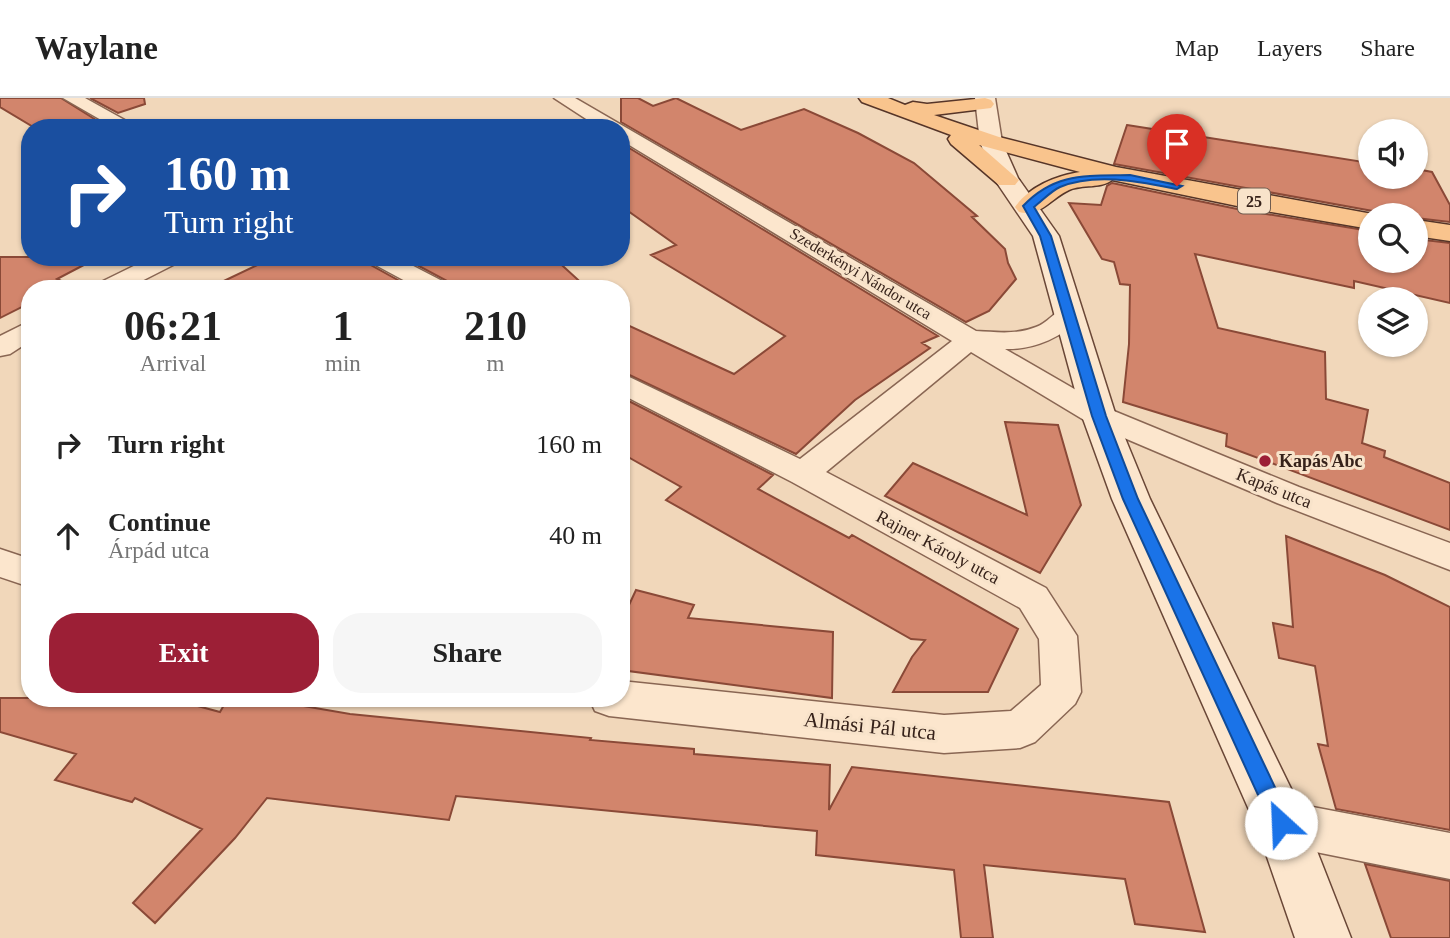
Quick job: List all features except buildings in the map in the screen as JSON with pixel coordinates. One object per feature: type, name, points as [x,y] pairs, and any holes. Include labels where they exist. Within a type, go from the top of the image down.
[{"type":"main road","points":[[876,101],[927,110],[984,101],[991,142],[1007,180]]},
{"type":"main road","name":"25","points":[[876,101],[991,142],[1130,177],[1358,219]]},
{"type":"main road","points":[[946,128],[1007,180],[1028,206],[1046,236],[1099,416],[1131,499],[1281,823],[1323,938]]},
{"type":"main road","points":[[1028,206],[1054,186],[1066,182],[1077,179],[1130,177]]},
{"type":"main road","points":[[1428,230],[1450,233]]},
{"type":"street","points":[[562,98],[598,119]]},
{"type":"street","points":[[81,99],[115,119]]},
{"type":"street","name":"Szederkényi Nándor utca","points":[[630,137],[1099,416]]},
{"type":"street","points":[[124,280],[153,266]]},
{"type":"street","points":[[395,266],[422,280]]},
{"type":"street","points":[[803,474],[971,339],[1015,341],[1048,332],[1069,314]]},
{"type":"street","points":[[0,348],[21,335]]},
{"type":"street","name":"Rajner Károly utca","points":[[630,387],[803,474],[1033,598],[1058,636]]},
{"type":"street","name":"Kapás utca","points":[[1099,416],[1288,495],[1450,557]]},
{"type":"street","points":[[0,563],[21,570]]},
{"type":"street","name":"Almási Pál utca","points":[[630,700],[944,734],[1020,729],[1061,692],[1058,636]]},
{"type":"street","points":[[1281,823],[1450,856]]},
{"type":"place","name":"Kapás Abc","points":[[1265,461]]},
{"type":"route","points":[[1177,186],[1130,177],[1077,179],[1054,186],[1028,206],[1046,236],[1099,416],[1131,499],[1281,823]]}]
